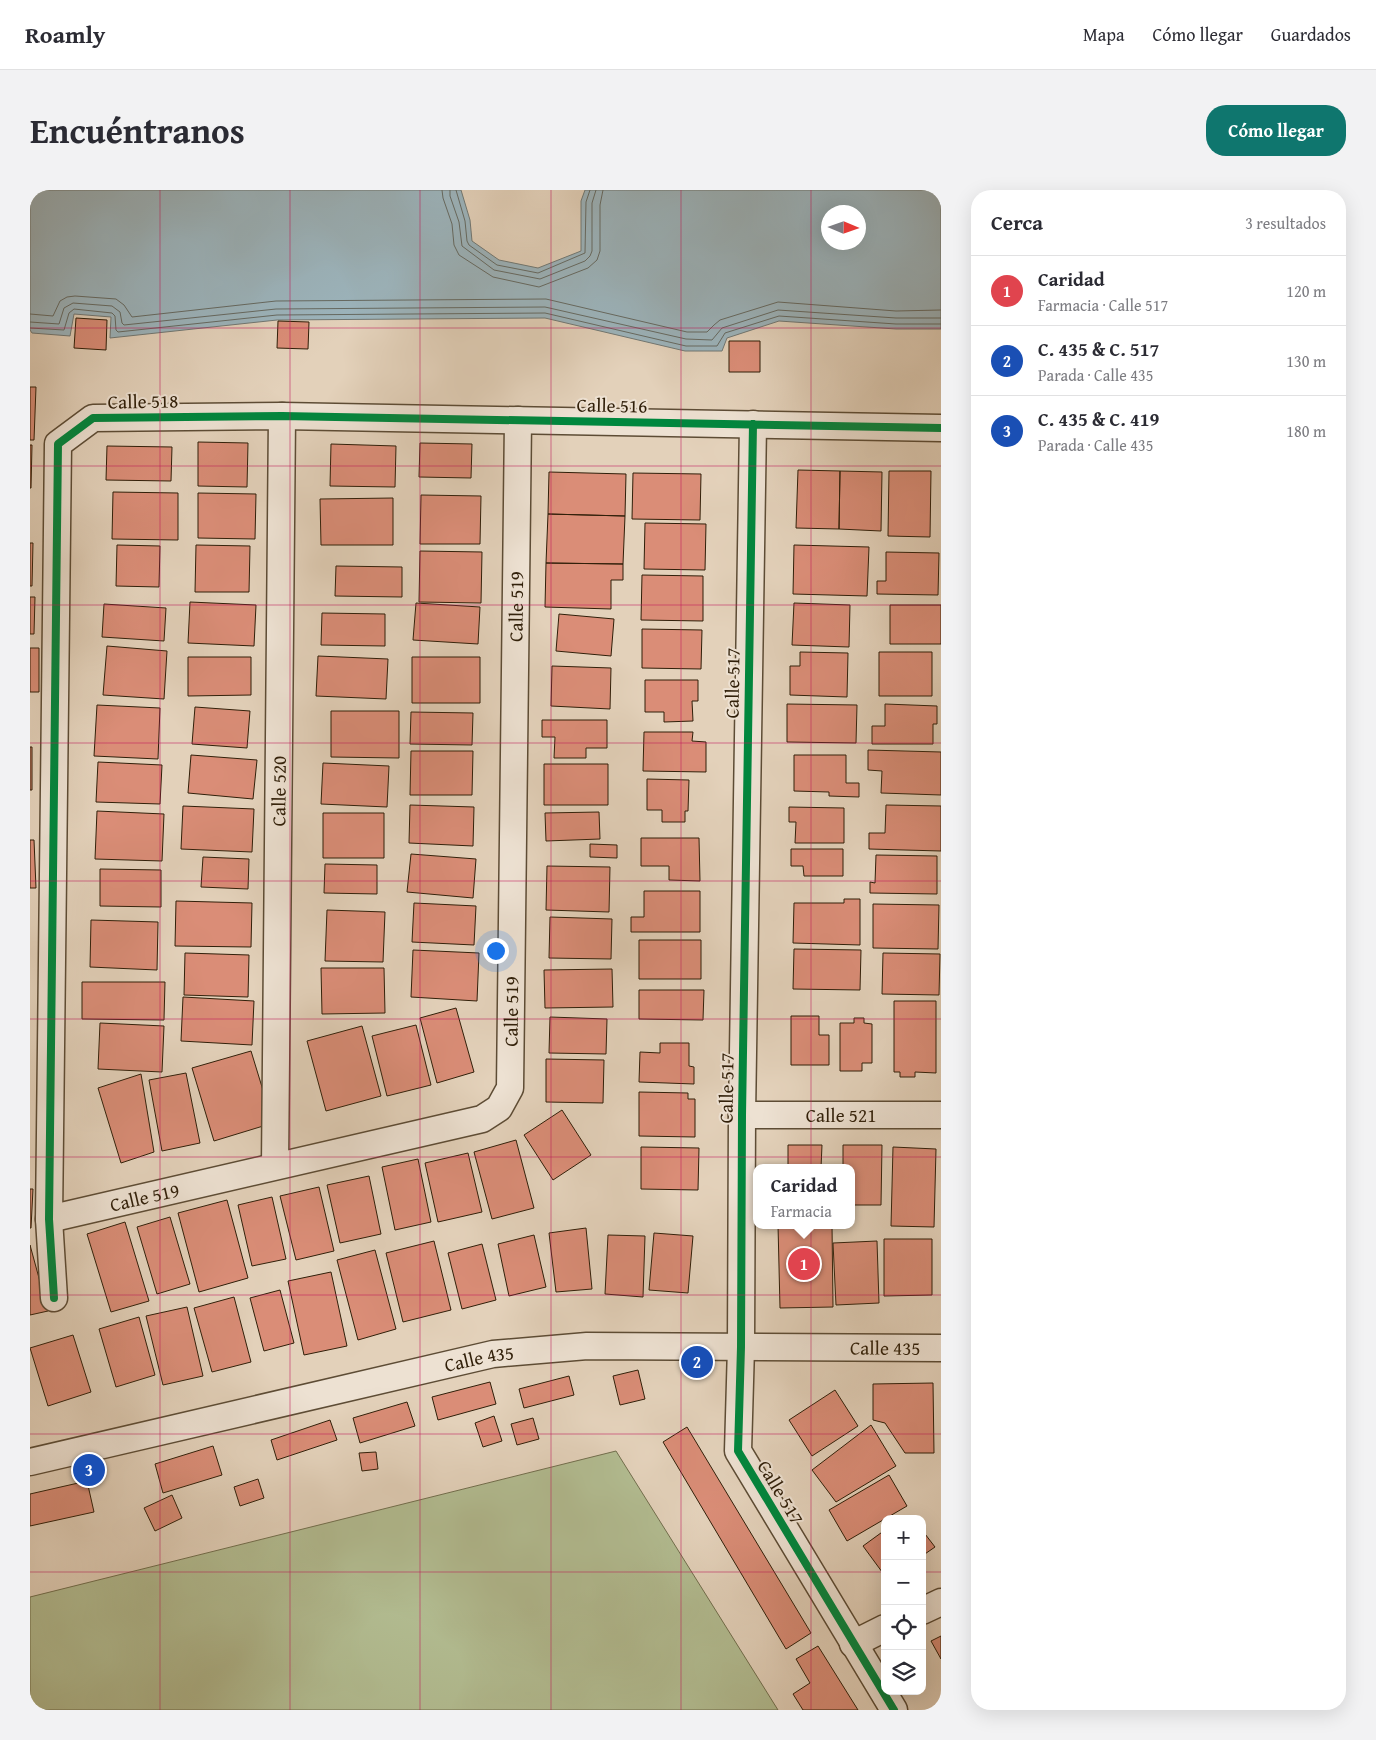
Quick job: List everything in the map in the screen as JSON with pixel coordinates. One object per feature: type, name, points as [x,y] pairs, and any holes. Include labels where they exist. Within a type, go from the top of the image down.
[{"type":"street","name":"Calle 516","points":[[282,416],[941,428]]},
{"type":"street","name":"Calle 520","points":[[274,1166],[282,416]]},
{"type":"street","name":"Calle 518","points":[[54,1298],[49,1219],[58,444],[94,418],[282,416]]},
{"type":"street","name":"Calle 519","points":[[49,1219],[482,1119],[499,1108],[510,1088],[518,420]]},
{"type":"street","name":"Calle 517","points":[[753,424],[738,1451],[852,1644],[894,1710]]},
{"type":"street","name":"Calle 521","points":[[742,1115],[941,1115]]},
{"type":"street","name":"Calle 435","points":[[30,1462],[493,1354],[587,1346],[941,1348]]},
{"type":"street","points":[[926,1609],[941,1602]]},
{"type":"street","points":[[852,1644],[881,1630]]},
{"type":"green space","points":[[616,1451],[778,1710],[30,1710],[30,1597]]},
{"type":"water","points":[[30,190],[461,190],[470,220],[472,241],[499,260],[538,268],[581,251],[581,201],[585,190],[941,190],[941,329],[896,329],[779,321],[727,338],[722,351],[685,351],[545,318],[277,320],[110,338],[111,317],[74,314],[70,336],[32,333],[30,330]]},
{"type":"building","points":[[76,318],[107,320],[106,350],[74,348]]},
{"type":"building","points":[[278,321],[309,322],[308,349],[277,348]]},
{"type":"building","points":[[729,341],[760,341],[760,372],[729,372]]},
{"type":"building","points":[[30,387],[36,387],[34,440],[30,440]]},
{"type":"building","points":[[198,442],[248,443],[247,487],[198,486]]},
{"type":"building","points":[[420,443],[472,444],[471,478],[419,477]]},
{"type":"building","points":[[331,444],[396,446],[395,487],[330,486]]},
{"type":"building","points":[[30,445],[32,445],[31,488],[30,488]]},
{"type":"building","points":[[107,446],[172,447],[171,481],[106,480]]},
{"type":"building","points":[[798,470],[840,471],[839,529],[796,528]]},
{"type":"building","points":[[840,471],[882,472],[881,531],[839,529]]},
{"type":"building","points":[[889,471],[931,471],[930,537],[888,536]]},
{"type":"building","points":[[549,472],[626,474],[625,516],[548,514]]},
{"type":"building","points":[[633,473],[701,474],[700,520],[632,519]]},
{"type":"building","points":[[113,492],[178,493],[178,540],[112,539]]},
{"type":"building","points":[[198,493],[256,494],[255,539],[198,538]]},
{"type":"building","points":[[421,495],[481,496],[480,544],[420,544]]},
{"type":"building","points":[[393,498],[393,545],[321,545],[320,499]]},
{"type":"building","points":[[548,514],[625,516],[623,564],[546,563]]},
{"type":"building","points":[[645,523],[706,524],[705,570],[644,569]]},
{"type":"building","points":[[30,543],[33,543],[32,586],[30,586]]},
{"type":"building","points":[[117,545],[160,546],[159,587],[116,586]]},
{"type":"building","points":[[196,545],[250,546],[249,592],[195,592]]},
{"type":"building","points":[[794,545],[869,547],[867,596],[793,594]]},
{"type":"building","points":[[420,551],[482,552],[481,603],[419,602]]},
{"type":"building","points":[[886,552],[939,553],[938,595],[877,594],[877,581],[886,581]]},
{"type":"building","points":[[546,563],[623,564],[623,580],[611,580],[611,609],[545,607]]},
{"type":"building","points":[[336,566],[402,567],[402,597],[335,596]]},
{"type":"building","points":[[642,575],[703,576],[703,621],[641,620]]},
{"type":"building","points":[[30,597],[35,597],[34,634],[30,634]]},
{"type":"building","points":[[190,602],[256,605],[254,646],[188,643]]},
{"type":"building","points":[[416,603],[480,607],[478,644],[413,640]]},
{"type":"building","points":[[794,603],[850,605],[849,647],[792,645]]},
{"type":"building","points":[[104,604],[166,608],[164,641],[102,637]]},
{"type":"building","points":[[890,605],[941,605],[941,644],[890,644]]},
{"type":"building","points":[[322,613],[385,614],[385,646],[321,645]]},
{"type":"building","points":[[559,614],[614,619],[611,656],[556,651]]},
{"type":"building","points":[[642,629],[702,630],[701,669],[642,668]]},
{"type":"building","points":[[107,646],[167,651],[164,699],[103,695]]},
{"type":"building","points":[[30,648],[39,648],[39,692],[30,692]]},
{"type":"building","points":[[800,652],[848,653],[847,697],[790,695],[790,666],[800,666]]},
{"type":"building","points":[[879,652],[932,652],[932,696],[879,696]]},
{"type":"building","points":[[318,656],[388,659],[386,699],[316,696]]},
{"type":"building","points":[[188,657],[251,657],[251,695],[188,696]]},
{"type":"building","points":[[412,657],[480,657],[480,703],[412,703]]},
{"type":"building","points":[[552,666],[611,668],[610,709],[551,706]]},
{"type":"building","points":[[645,680],[698,680],[698,701],[692,701],[693,721],[664,722],[664,712],[645,712]]},
{"type":"building","points":[[787,704],[857,705],[856,743],[787,742]]},
{"type":"building","points":[[885,704],[937,706],[937,724],[933,724],[933,744],[872,744],[872,726],[885,726]]},
{"type":"building","points":[[97,705],[160,708],[158,759],[94,756]]},
{"type":"building","points":[[195,707],[250,711],[247,748],[192,744]]},
{"type":"building","points":[[331,711],[399,711],[399,758],[331,757]]},
{"type":"building","points":[[411,712],[473,713],[472,745],[410,744]]},
{"type":"building","points":[[542,720],[607,720],[607,748],[586,748],[586,758],[554,758],[555,737],[542,737]]},
{"type":"building","points":[[644,732],[693,732],[692,741],[706,742],[706,772],[643,771]]},
{"type":"building","points":[[30,747],[32,747],[32,790],[30,790]]},
{"type":"building","points":[[868,750],[941,752],[941,795],[881,793],[882,771],[868,770]]},
{"type":"building","points":[[411,751],[473,751],[472,795],[410,795]]},
{"type":"building","points":[[191,755],[257,760],[253,799],[188,793]]},
{"type":"building","points":[[794,755],[846,755],[846,783],[859,783],[859,797],[829,796],[829,792],[794,791]]},
{"type":"building","points":[[98,762],[162,765],[160,804],[96,802]]},
{"type":"building","points":[[323,763],[389,766],[387,807],[321,804]]},
{"type":"building","points":[[544,764],[608,764],[608,805],[544,805]]},
{"type":"building","points":[[647,779],[689,780],[688,811],[685,811],[685,822],[662,822],[662,810],[647,810]]},
{"type":"building","points":[[410,805],[474,807],[473,846],[409,843]]},
{"type":"building","points":[[886,805],[941,806],[941,851],[869,849],[869,833],[885,833]]},
{"type":"building","points":[[183,806],[254,809],[252,852],[181,849]]},
{"type":"building","points":[[789,807],[844,808],[844,843],[795,843],[796,822],[789,822]]},
{"type":"building","points":[[97,811],[164,814],[162,861],[95,859]]},
{"type":"building","points":[[599,812],[600,839],[546,841],[545,813]]},
{"type":"building","points":[[323,813],[384,813],[384,858],[323,858]]},
{"type":"building","points":[[641,838],[699,838],[700,881],[669,880],[669,866],[641,866]]},
{"type":"building","points":[[30,840],[34,840],[36,888],[30,888]]},
{"type":"building","points":[[590,844],[617,845],[617,858],[590,857]]},
{"type":"building","points":[[791,849],[843,849],[843,876],[804,876],[803,866],[791,866]]},
{"type":"building","points":[[411,854],[476,859],[473,898],[407,892]]},
{"type":"building","points":[[876,855],[937,856],[937,894],[870,893],[870,882],[875,883]]},
{"type":"building","points":[[203,857],[249,859],[248,889],[201,887]]},
{"type":"building","points":[[325,864],[377,865],[377,894],[324,893]]},
{"type":"building","points":[[547,866],[610,867],[609,912],[546,910]]},
{"type":"building","points":[[100,869],[161,870],[161,907],[100,906]]},
{"type":"building","points":[[644,891],[700,891],[700,932],[631,932],[631,917],[644,917]]},
{"type":"building","points":[[844,899],[860,899],[860,945],[793,943],[794,903],[844,903]]},
{"type":"building","points":[[176,901],[252,903],[251,947],[175,946]]},
{"type":"building","points":[[414,903],[476,906],[474,945],[412,942]]},
{"type":"building","points":[[873,904],[939,905],[938,949],[873,948]]},
{"type":"building","points":[[327,910],[385,912],[383,962],[325,961]]},
{"type":"building","points":[[550,917],[612,919],[611,959],[549,958]]},
{"type":"building","points":[[91,920],[158,922],[157,970],[90,967]]},
{"type":"building","points":[[639,940],[701,940],[701,979],[639,979]]},
{"type":"building","points":[[794,949],[861,950],[860,990],[793,989]]},
{"type":"building","points":[[413,950],[479,953],[477,1001],[411,997]]},
{"type":"building","points":[[185,953],[249,955],[248,997],[184,995]]},
{"type":"building","points":[[883,953],[940,954],[939,995],[882,994]]},
{"type":"building","points":[[321,968],[384,968],[385,1013],[322,1014]]},
{"type":"building","points":[[612,969],[613,1007],[545,1008],[544,970]]},
{"type":"building","points":[[82,982],[165,982],[164,1020],[82,1019]]},
{"type":"building","points":[[639,990],[704,990],[703,1020],[639,1019]]},
{"type":"building","points":[[183,997],[254,1001],[252,1045],[181,1041]]},
{"type":"building","points":[[894,1001],[936,1001],[936,1073],[915,1072],[915,1077],[900,1077],[900,1072],[894,1072]]},
{"type":"building","points":[[456,1008],[474,1072],[437,1083],[420,1018]]},
{"type":"building","points":[[791,1016],[819,1016],[819,1035],[829,1035],[829,1065],[791,1065]]},
{"type":"building","points":[[550,1017],[607,1019],[606,1054],[549,1053]]},
{"type":"building","points":[[854,1018],[864,1018],[864,1023],[872,1024],[872,1063],[862,1063],[862,1071],[840,1071],[840,1023],[854,1023]]},
{"type":"building","points":[[100,1023],[164,1026],[162,1072],[98,1069]]},
{"type":"building","points":[[416,1025],[431,1085],[387,1096],[372,1036]]},
{"type":"building","points":[[362,1026],[381,1096],[326,1111],[307,1041]]},
{"type":"building","points":[[660,1043],[689,1043],[689,1066],[694,1067],[694,1084],[639,1082],[640,1052],[660,1053]]},
{"type":"building","points":[[251,1051],[273,1123],[214,1141],[192,1068]]},
{"type":"building","points":[[546,1059],[604,1060],[603,1103],[546,1102]]},
{"type":"building","points":[[186,1073],[200,1143],[162,1151],[149,1080]]},
{"type":"building","points":[[141,1074],[154,1152],[121,1163],[98,1088]]},
{"type":"building","points":[[639,1092],[688,1093],[688,1099],[695,1099],[695,1137],[639,1136]]},
{"type":"building","points":[[562,1110],[591,1155],[553,1180],[524,1135]]},
{"type":"building","points":[[516,1140],[534,1208],[492,1219],[474,1152]]},
{"type":"building","points":[[788,1145],[822,1145],[821,1164],[788,1164]]},
{"type":"building","points":[[843,1145],[882,1145],[881,1205],[855,1205],[855,1164],[843,1164]]},
{"type":"building","points":[[641,1147],[699,1148],[698,1190],[641,1189]]},
{"type":"building","points":[[893,1147],[936,1149],[934,1227],[891,1226]]},
{"type":"building","points":[[468,1153],[482,1212],[438,1222],[425,1163]]},
{"type":"building","points":[[418,1159],[431,1222],[395,1230],[382,1167]]},
{"type":"building","points":[[369,1176],[381,1234],[340,1243],[327,1185]]},
{"type":"building","points":[[319,1187],[334,1251],[296,1260],[280,1196]]},
{"type":"building","points":[[30,1189],[33,1189],[31,1228],[30,1228]]},
{"type":"building","points":[[272,1197],[286,1259],[252,1266],[238,1205]]},
{"type":"building","points":[[227,1200],[248,1278],[199,1292],[178,1213]]},
{"type":"building","points":[[170,1217],[190,1284],[157,1294],[137,1227]]},
{"type":"building","points":[[125,1222],[149,1301],[111,1312],[87,1234]]},
{"type":"building","points":[[586,1228],[592,1289],[556,1292],[549,1233]]},
{"type":"building","points":[[778,1229],[832,1229],[833,1307],[780,1308]]},
{"type":"building","points":[[654,1233],[693,1236],[688,1293],[649,1290]]},
{"type":"building","points":[[534,1235],[546,1287],[509,1296],[498,1244]]},
{"type":"building","points":[[608,1235],[645,1236],[643,1297],[605,1294]]},
{"type":"building","points":[[884,1239],[932,1239],[932,1295],[884,1296]]},
{"type":"building","points":[[434,1241],[451,1310],[403,1322],[386,1253]]},
{"type":"building","points":[[877,1241],[879,1303],[836,1305],[833,1243]]},
{"type":"building","points":[[482,1244],[496,1300],[462,1309],[448,1253]]},
{"type":"building","points":[[30,1245],[48,1311],[30,1315]]},
{"type":"building","points":[[375,1250],[396,1329],[358,1340],[337,1260]]},
{"type":"building","points":[[331,1272],[347,1346],[304,1355],[288,1281]]},
{"type":"building","points":[[280,1290],[294,1343],[264,1351],[250,1298]]},
{"type":"building","points":[[234,1297],[251,1362],[212,1372],[194,1308]]},
{"type":"building","points":[[187,1307],[203,1376],[163,1385],[146,1316]]},
{"type":"building","points":[[139,1317],[155,1375],[116,1387],[99,1329]]},
{"type":"building","points":[[73,1335],[91,1392],[48,1406],[30,1348]]},
{"type":"building","points":[[638,1370],[645,1399],[620,1405],[613,1376]]},
{"type":"building","points":[[569,1376],[574,1395],[524,1408],[519,1389]]},
{"type":"building","points":[[490,1382],[496,1404],[438,1420],[432,1397]]},
{"type":"building","points":[[933,1383],[934,1453],[905,1453],[885,1423],[873,1420],[873,1384]]},
{"type":"building","points":[[835,1390],[858,1426],[812,1456],[789,1420]]},
{"type":"building","points":[[407,1402],[415,1426],[360,1443],[353,1418]]},
{"type":"building","points":[[494,1416],[502,1441],[483,1447],[475,1423]]},
{"type":"building","points":[[533,1418],[539,1439],[517,1445],[511,1424]]},
{"type":"building","points":[[330,1420],[337,1440],[277,1460],[271,1440]]},
{"type":"building","points":[[871,1425],[896,1466],[836,1502],[812,1470]]},
{"type":"building","points":[[687,1427],[811,1633],[786,1649],[663,1442]]},
{"type":"building","points":[[213,1446],[222,1475],[163,1493],[155,1464]]},
{"type":"building","points":[[376,1452],[378,1469],[362,1471],[359,1453]]},
{"type":"building","points":[[889,1475],[907,1506],[892,1515],[881,1515],[881,1521],[847,1541],[829,1510]]},
{"type":"building","points":[[258,1479],[264,1498],[240,1506],[234,1487]]},
{"type":"building","points":[[87,1481],[94,1512],[30,1526],[30,1494]]},
{"type":"building","points":[[172,1495],[182,1518],[155,1531],[144,1508]]},
{"type":"building","points":[[881,1533],[881,1571],[863,1546]]},
{"type":"building","points":[[926,1535],[935,1547],[926,1553]]},
{"type":"building","points":[[941,1636],[941,1659],[931,1641]]},
{"type":"building","points":[[818,1646],[858,1710],[803,1710],[793,1694],[810,1683],[796,1659]]},
{"type":"cycle path","points":[[54,1298],[49,1219],[58,444],[93,418],[282,416],[941,428]]},
{"type":"cycle path","points":[[753,424],[738,1451],[894,1710]]},
{"type":"place","name":"Caridad","points":[[804,1264]]},
{"type":"place","name":"C. 435 & C. 517","points":[[697,1362]]},
{"type":"place","name":"C. 435 & C. 419","points":[[89,1470]]}]
